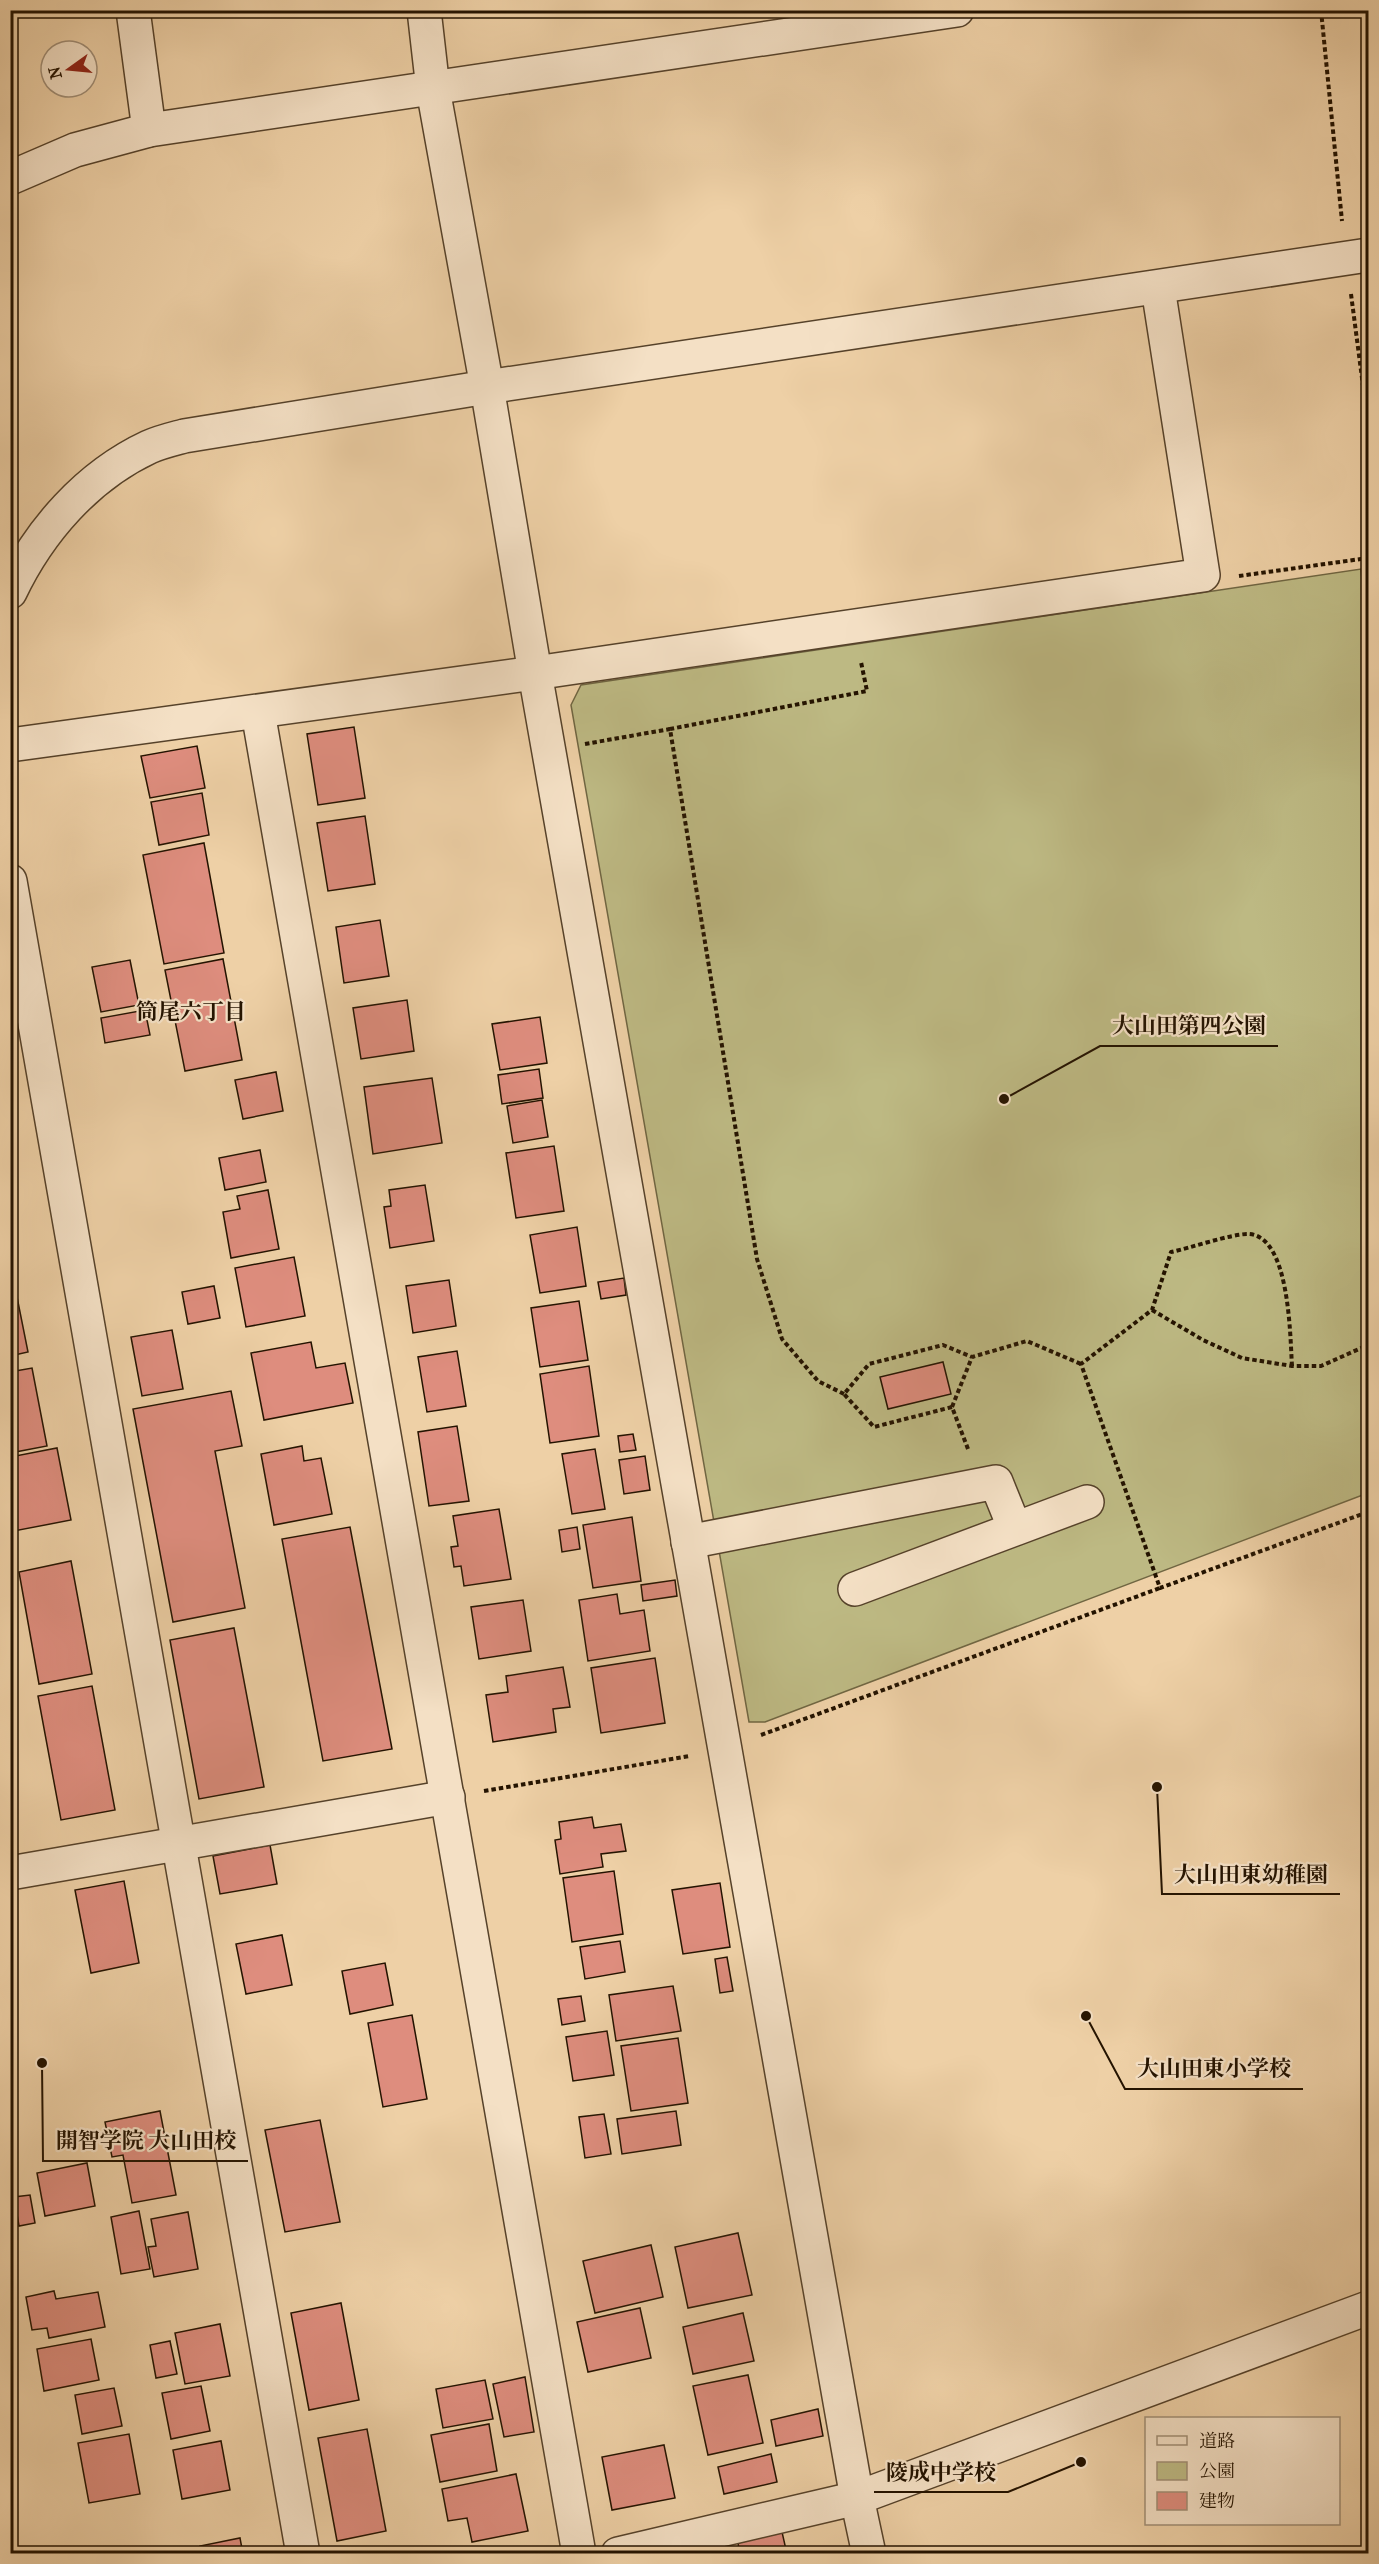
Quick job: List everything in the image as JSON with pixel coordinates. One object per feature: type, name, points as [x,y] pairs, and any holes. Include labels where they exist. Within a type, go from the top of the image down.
[{"type":"street","points":[[133,10],[149,130]]},
{"type":"street","points":[[424,10],[433,89],[488,387],[536,673],[856,2498],[869,2553]]},
{"type":"street","points":[[10,178],[75,150],[149,130],[957,10]]},
{"type":"street","points":[[10,592],[41,538],[63,511],[119,465],[150,447],[184,436],[488,387],[1357,257]]},
{"type":"street","points":[[10,745],[536,673],[1203,575],[1158,288]]},
{"type":"street","points":[[258,712],[579,2553]]},
{"type":"street","points":[[10,882],[303,2553]]},
{"type":"street","points":[[688,1542],[996,1482],[1015,1529],[1087,1502],[855,1589]]},
{"type":"street","points":[[10,1873],[448,1797]]},
{"type":"street","points":[[618,2553],[856,2498],[1368,2308]]},
{"type":"path","points":[[1320,10],[1357,257],[1368,424]]},
{"type":"path","points":[[1203,575],[1225,578],[1368,558]]},
{"type":"path","points":[[585,744],[867,691],[855,626]]},
{"type":"path","points":[[670,729],[757,1259],[782,1339],[818,1382],[844,1394],[874,1426],[952,1407]]},
{"type":"path","points":[[1081,1364],[1152,1311],[1171,1252],[1247,1234],[1261,1236],[1270,1246],[1284,1284],[1289,1309],[1292,1366]]},
{"type":"path","points":[[1152,1311],[1203,1340],[1242,1358],[1292,1366],[1321,1366],[1368,1345]]},
{"type":"path","points":[[844,1394],[869,1364],[943,1344],[972,1356],[1027,1341],[1081,1364],[1160,1588]]},
{"type":"path","points":[[972,1356],[952,1407],[983,1486]]},
{"type":"path","points":[[758,1737],[1368,1512]]},
{"type":"path","points":[[448,1797],[698,1755]]},
{"type":"green space","points":[[1361,569],[1368,644],[1368,1493],[765,1722],[749,1722],[571,705],[581,685]]},
{"type":"building","points":[[354,727],[365,798],[318,805],[307,734]]},
{"type":"building","points":[[197,746],[205,788],[150,798],[141,756]]},
{"type":"building","points":[[202,793],[209,835],[159,845],[151,802]]},
{"type":"building","points":[[365,816],[375,884],[328,891],[317,823]]},
{"type":"building","points":[[204,843],[224,953],[164,964],[143,855]]},
{"type":"building","points":[[380,920],[389,976],[344,983],[336,927]]},
{"type":"building","points":[[223,959],[242,1060],[185,1071],[165,970]]},
{"type":"building","points":[[130,960],[139,1005],[101,1012],[92,967]]},
{"type":"building","points":[[407,1000],[414,1051],[361,1059],[353,1008]]},
{"type":"building","points":[[145,1010],[150,1035],[105,1043],[101,1018]]},
{"type":"building","points":[[540,1017],[547,1063],[500,1070],[492,1024]]},
{"type":"building","points":[[539,1069],[543,1098],[502,1104],[498,1075]]},
{"type":"building","points":[[276,1072],[283,1111],[243,1119],[235,1080]]},
{"type":"building","points":[[432,1078],[442,1143],[373,1154],[364,1087]]},
{"type":"building","points":[[542,1100],[548,1137],[513,1143],[507,1106]]},
{"type":"building","points":[[554,1146],[564,1211],[516,1218],[506,1153]]},
{"type":"building","points":[[260,1150],[266,1182],[225,1190],[219,1158]]},
{"type":"building","points":[[425,1185],[434,1241],[390,1248],[384,1207],[391,1206],[389,1190]]},
{"type":"building","points":[[268,1190],[279,1249],[231,1258],[223,1212],[240,1209],[237,1196]]},
{"type":"building","points":[[577,1227],[586,1286],[540,1293],[530,1235]]},
{"type":"building","points":[[294,1257],[305,1316],[246,1327],[235,1268]]},
{"type":"building","points":[[624,1278],[626,1295],[601,1299],[598,1282]]},
{"type":"building","points":[[449,1280],[456,1326],[413,1333],[406,1286]]},
{"type":"building","points":[[214,1286],[220,1318],[188,1324],[182,1292]]},
{"type":"building","points":[[16,1292],[28,1352],[10,1356],[10,1293]]},
{"type":"building","points":[[579,1301],[588,1360],[540,1367],[531,1308]]},
{"type":"building","points":[[172,1330],[183,1389],[142,1396],[131,1337]]},
{"type":"building","points":[[311,1342],[316,1368],[345,1363],[353,1403],[264,1420],[251,1353]]},
{"type":"building","points":[[457,1351],[466,1406],[427,1412],[418,1357]]},
{"type":"building","points":[[943,1362],[951,1394],[888,1409],[880,1377]]},
{"type":"building","points":[[589,1366],[599,1436],[550,1443],[540,1374]]},
{"type":"building","points":[[32,1368],[47,1446],[10,1453],[10,1372]]},
{"type":"building","points":[[231,1391],[242,1446],[215,1451],[245,1608],[173,1622],[133,1409]]},
{"type":"building","points":[[457,1426],[469,1501],[429,1506],[418,1432]]},
{"type":"building","points":[[633,1434],[636,1450],[620,1452],[618,1436]]},
{"type":"building","points":[[302,1446],[304,1461],[321,1458],[332,1514],[274,1525],[261,1454]]},
{"type":"building","points":[[57,1448],[71,1520],[14,1531],[10,1513],[10,1457]]},
{"type":"building","points":[[595,1449],[605,1509],[572,1514],[562,1454]]},
{"type":"building","points":[[645,1456],[650,1490],[624,1494],[619,1460]]},
{"type":"building","points":[[499,1509],[511,1579],[464,1586],[461,1566],[454,1567],[451,1547],[458,1546],[453,1516]]},
{"type":"building","points":[[632,1517],[641,1581],[593,1588],[583,1525]]},
{"type":"building","points":[[350,1527],[392,1749],[323,1761],[282,1539]]},
{"type":"building","points":[[577,1527],[580,1549],[562,1552],[559,1530]]},
{"type":"building","points":[[71,1561],[92,1674],[39,1684],[19,1572]]},
{"type":"building","points":[[675,1580],[677,1596],[643,1601],[641,1585]]},
{"type":"building","points":[[617,1594],[620,1614],[644,1610],[650,1651],[588,1661],[579,1600]]},
{"type":"building","points":[[523,1600],[531,1651],[479,1659],[471,1607]]},
{"type":"building","points":[[234,1628],[264,1787],[199,1799],[170,1640]]},
{"type":"building","points":[[655,1658],[665,1723],[601,1733],[591,1668]]},
{"type":"building","points":[[563,1667],[570,1707],[553,1709],[556,1732],[493,1742],[486,1695],[508,1692],[506,1676]]},
{"type":"building","points":[[92,1686],[115,1810],[61,1820],[38,1696]]},
{"type":"building","points":[[592,1817],[594,1828],[621,1824],[626,1851],[601,1854],[603,1867],[560,1874],[555,1840],[561,1839],[559,1822]]},
{"type":"building","points":[[270,1845],[277,1884],[220,1894],[213,1856]]},
{"type":"building","points":[[614,1871],[623,1934],[572,1942],[563,1878]]},
{"type":"building","points":[[124,1881],[139,1963],[91,1973],[75,1890]]},
{"type":"building","points":[[720,1883],[730,1947],[683,1954],[672,1890]]},
{"type":"building","points":[[282,1935],[292,1985],[246,1994],[236,1944]]},
{"type":"building","points":[[620,1941],[625,1972],[585,1979],[580,1947]]},
{"type":"building","points":[[727,1957],[733,1991],[720,1993],[715,1959]]},
{"type":"building","points":[[385,1963],[393,2005],[350,2014],[342,1971]]},
{"type":"building","points":[[673,1986],[681,2031],[616,2041],[609,1995]]},
{"type":"building","points":[[581,1996],[585,2021],[562,2025],[558,1999]]},
{"type":"building","points":[[412,2015],[427,2099],[383,2107],[368,2023]]},
{"type":"building","points":[[607,2031],[614,2075],[573,2081],[566,2037]]},
{"type":"building","points":[[678,2038],[688,2103],[631,2111],[621,2046]]},
{"type":"building","points":[[160,2111],[176,2195],[132,2203],[123,2155],[112,2157],[105,2122]]},
{"type":"building","points":[[676,2111],[681,2145],[622,2154],[617,2119]]},
{"type":"building","points":[[604,2114],[611,2154],[585,2158],[579,2117]]},
{"type":"building","points":[[320,2120],[340,2222],[285,2232],[265,2130]]},
{"type":"building","points":[[87,2163],[95,2206],[45,2216],[37,2173]]},
{"type":"building","points":[[30,2195],[35,2223],[19,2226],[14,2197]]},
{"type":"building","points":[[139,2211],[150,2269],[121,2274],[111,2217]]},
{"type":"building","points":[[188,2212],[198,2269],[154,2277],[148,2247],[156,2246],[151,2219]]},
{"type":"building","points":[[738,2233],[752,2295],[688,2308],[675,2247]]},
{"type":"building","points":[[651,2245],[663,2297],[595,2313],[583,2261]]},
{"type":"building","points":[[54,2291],[56,2299],[98,2292],[105,2327],[49,2338],[47,2328],[32,2330],[26,2297]]},
{"type":"building","points":[[341,2303],[359,2400],[309,2410],[291,2313]]},
{"type":"building","points":[[640,2308],[651,2358],[588,2372],[577,2322]]},
{"type":"building","points":[[743,2313],[754,2361],[693,2374],[683,2327]]},
{"type":"building","points":[[220,2324],[230,2376],[185,2384],[175,2333]]},
{"type":"building","points":[[91,2339],[99,2380],[44,2391],[37,2349]]},
{"type":"building","points":[[170,2341],[177,2374],[156,2378],[150,2345]]},
{"type":"building","points":[[748,2375],[763,2443],[708,2455],[693,2386]]},
{"type":"building","points":[[525,2377],[534,2432],[504,2437],[493,2384]]},
{"type":"building","points":[[485,2380],[493,2419],[443,2428],[436,2389]]},
{"type":"building","points":[[201,2386],[210,2431],[171,2439],[162,2393]]},
{"type":"building","points":[[114,2388],[122,2426],[82,2434],[75,2395]]},
{"type":"building","points":[[818,2409],[823,2436],[776,2446],[771,2420]]},
{"type":"building","points":[[489,2424],[497,2471],[440,2482],[431,2435]]},
{"type":"building","points":[[367,2429],[386,2531],[337,2541],[318,2438]]},
{"type":"building","points":[[129,2434],[140,2494],[89,2503],[78,2443]]},
{"type":"building","points":[[221,2441],[230,2490],[182,2499],[173,2450]]},
{"type":"building","points":[[664,2445],[675,2498],[612,2510],[602,2457]]},
{"type":"building","points":[[771,2454],[777,2482],[724,2494],[718,2467]]},
{"type":"building","points":[[516,2474],[528,2531],[472,2542],[467,2518],[448,2521],[442,2489]]},
{"type":"building","points":[[782,2532],[787,2554],[740,2554],[738,2543]]},
{"type":"building","points":[[240,2538],[243,2554],[202,2554],[200,2546]]},
{"type":"place","name":"大山田第四公園","points":[[1004,1099]]},
{"type":"place","name":"大山田東幼稚園","points":[[1157,1787]]},
{"type":"place","name":"大山田東小学校","points":[[1086,2016]]},
{"type":"place","name":"開智学院 大山田校","points":[[42,2063]]},
{"type":"place","name":"陵成中学校","points":[[1081,2462]]},
{"type":"district","name":"筒尾六丁目","points":[[191,1011]]}]
